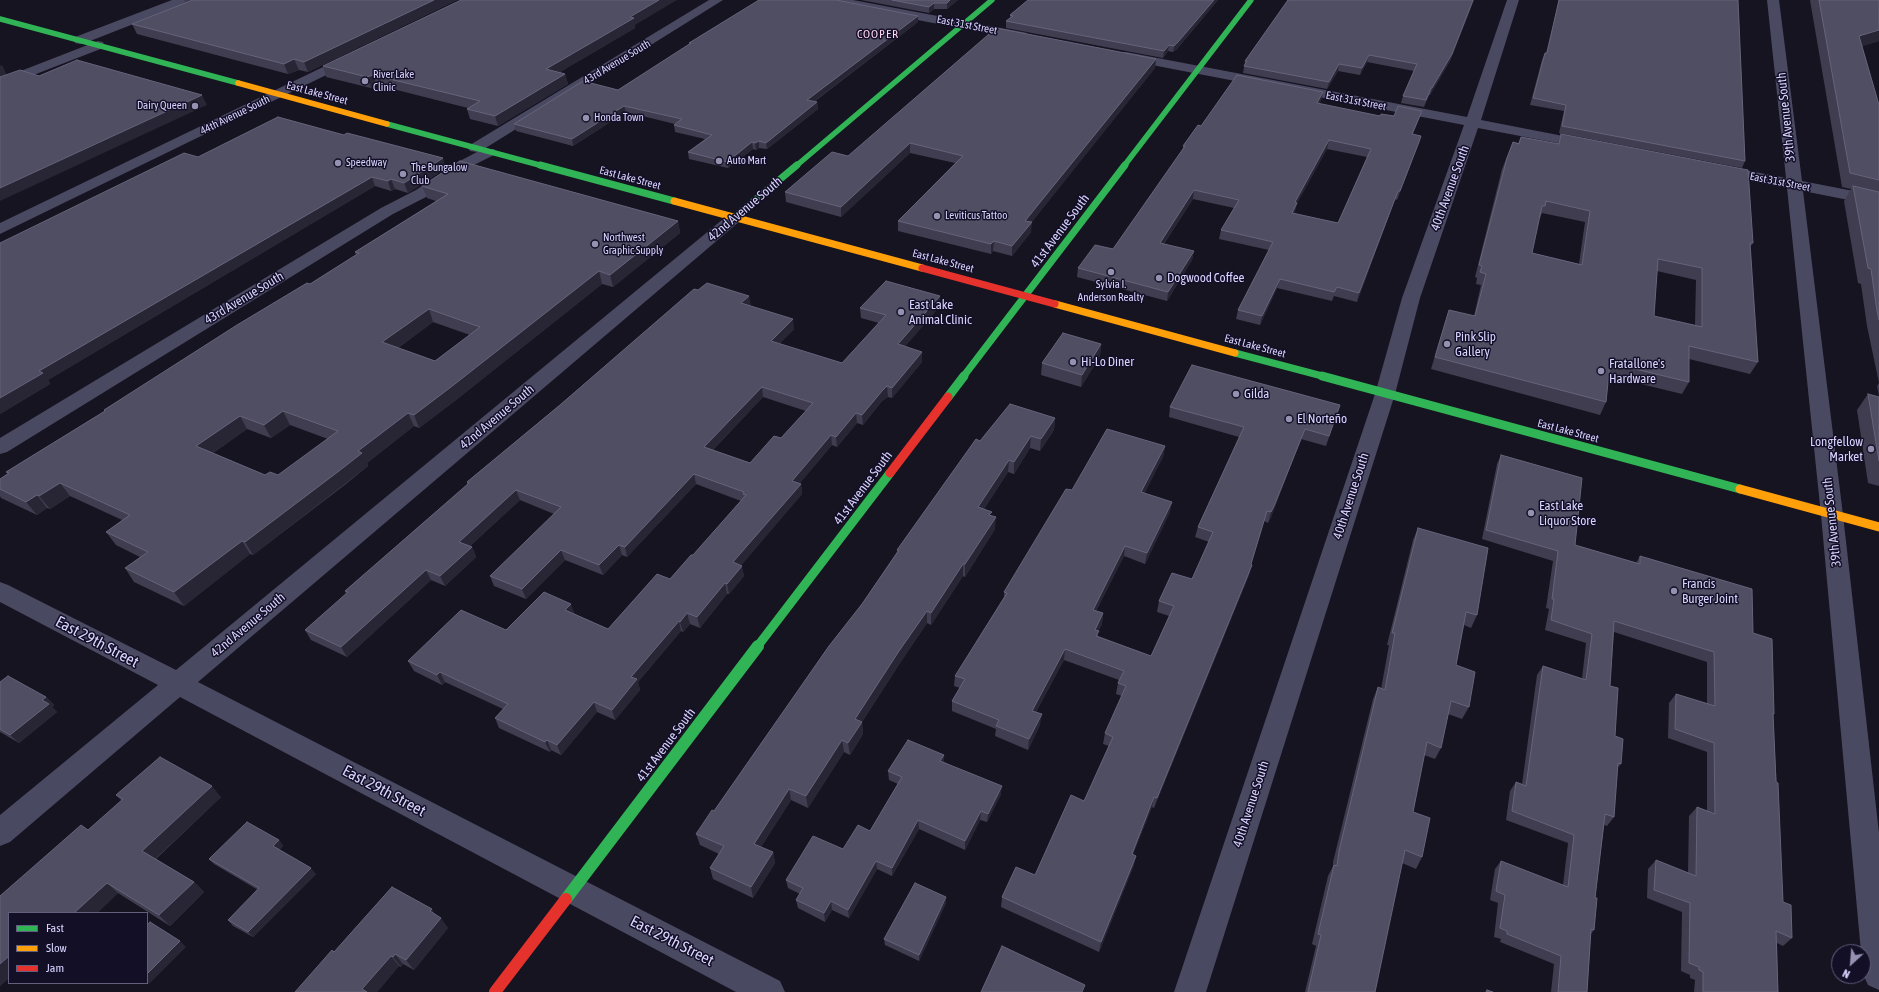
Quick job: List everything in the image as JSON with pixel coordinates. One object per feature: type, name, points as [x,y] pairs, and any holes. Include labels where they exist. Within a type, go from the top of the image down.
[{"type":"main road","name":"42nd Avenue South","points":[[734,218],[992,0]]},
{"type":"main road","name":"41st Avenue South","points":[[495,992],[1252,0]]},
{"type":"main road","name":"East Lake Street","points":[[0,19],[1879,528]]},
{"type":"street","points":[[80,40],[183,0]]},
{"type":"street","name":"43rd Avenue South","points":[[0,447],[373,220],[422,193],[482,150],[717,0]]},
{"type":"street","name":"East 31st Street","points":[[834,0],[1034,38]]},
{"type":"street","name":"40th Avenue South","points":[[1190,992],[1385,394],[1411,298],[1472,123],[1512,0]]},
{"type":"street","name":"39th Avenue South","points":[[1773,0],[1832,515],[1879,974]]},
{"type":"street","points":[[0,84],[98,45]]},
{"type":"street","name":"44th Avenue South","points":[[0,229],[363,52]]},
{"type":"street","name":"East 31st Street","points":[[1116,54],[1605,148]]},
{"type":"street","name":"East 31st Street","points":[[1704,167],[1879,201]]},
{"type":"street","name":"42nd Avenue South","points":[[0,833],[734,218]]},
{"type":"street","name":"East 29th Street","points":[[0,591],[769,992]]},
{"type":"building","points":[[193,0],[434,0],[304,62],[294,59],[284,64],[132,24]]},
{"type":"building","points":[[461,0],[659,0],[630,17],[634,18],[546,69],[565,74],[495,116],[467,109],[480,101],[373,75],[367,77],[323,66]]},
{"type":"building","points":[[759,0],[836,0],[918,16],[807,100],[817,102],[766,143],[759,141],[755,143],[752,142],[727,162],[688,152],[712,135],[674,125],[682,119],[624,106],[572,139],[514,124],[583,81],[618,90],[691,43],[689,43]]},
{"type":"building","points":[[892,0],[950,0],[947,3],[934,3],[929,7]]},
{"type":"building","points":[[1028,0],[1214,0],[1178,42],[1174,46],[1169,45],[1164,51],[1006,21],[1013,16],[1010,15]]},
{"type":"building","points":[[1288,0],[1473,0],[1452,54],[1431,88],[1426,100],[1403,96],[1417,64],[1369,55],[1362,68],[1339,64],[1329,82],[1244,66],[1247,61],[1245,61]]},
{"type":"building","points":[[1559,0],[1738,0],[1745,161],[1562,126],[1566,105],[1533,98],[1545,53],[1547,53]]},
{"type":"building","points":[[1819,0],[1879,0],[1879,30],[1859,36],[1879,105],[1879,180],[1850,173]]},
{"type":"building","points":[[996,28],[1156,59],[1025,221],[1032,222],[1012,246],[994,241],[991,244],[898,221],[963,156],[910,143],[841,207],[785,192],[832,152],[848,156]]},
{"type":"building","points":[[77,60],[202,95],[0,188],[0,77],[20,70],[39,76]]},
{"type":"building","points":[[1237,75],[1323,92],[1317,103],[1380,116],[1381,114],[1394,116],[1398,106],[1422,111],[1412,134],[1421,136],[1419,142],[1400,191],[1398,191],[1359,293],[1337,287],[1334,292],[1280,279],[1262,316],[1238,310],[1273,242],[1221,230],[1239,200],[1194,190],[1160,243],[1194,251],[1168,292],[1078,268],[1095,245],[1113,249],[1198,125],[1201,126]],"holes":[[[1329,140],[1371,149],[1338,223],[1292,213],[1297,203],[1295,202]]]},
{"type":"building","points":[[278,117],[344,135],[347,133],[443,158],[404,183],[391,179],[388,181],[372,177],[39,371],[43,373],[0,398],[0,243],[184,153],[198,157]]},
{"type":"building","points":[[1561,134],[1748,170],[1753,243],[1750,243],[1758,362],[1689,346],[1689,382],[1610,363],[1606,402],[1435,357],[1449,310],[1475,316],[1486,274],[1480,272],[1482,266],[1479,265],[1507,158],[1513,142],[1519,144],[1521,137],[1559,144]],"holes":[[[1546,201],[1590,211],[1582,265],[1532,253],[1542,206],[1545,206]],[[1658,259],[1702,268],[1702,327],[1654,316]]]},
{"type":"building","points":[[460,161],[678,221],[610,275],[599,271],[414,415],[408,413],[358,451],[362,453],[339,471],[245,542],[242,541],[174,592],[125,568],[148,552],[106,532],[130,515],[60,483],[26,502],[0,489],[0,479],[9,473],[6,472],[105,411],[104,410],[237,325],[307,283],[310,284],[359,253],[355,252],[448,194],[422,186]],"holes":[[[429,309],[480,327],[435,361],[382,342]],[[283,411],[338,431],[278,475],[270,472],[265,475],[196,446],[240,416],[264,425]]]},
{"type":"building","points":[[1853,186],[1879,192],[1879,320],[1871,269],[1868,268]]},
{"type":"building","points":[[886,281],[940,296],[898,344],[922,352],[892,388],[887,386],[862,415],[856,413],[836,437],[831,435],[792,481],[801,484],[733,562],[742,566],[727,584],[725,583],[697,617],[687,613],[680,622],[679,621],[631,677],[637,679],[612,710],[594,702],[557,745],[547,740],[545,742],[495,718],[508,704],[440,672],[437,675],[408,661],[461,610],[506,630],[544,592],[571,604],[565,610],[608,629],[657,574],[670,579],[746,495],[743,494],[744,492],[694,474],[625,547],[619,545],[599,565],[561,550],[522,589],[490,576],[561,507],[516,490],[459,542],[472,547],[440,576],[426,570],[341,647],[305,630],[348,592],[345,591],[469,483],[467,482],[560,405],[694,289],[698,290],[707,283],[749,296],[741,303],[793,319],[771,341],[842,363],[886,315],[860,308]],"holes":[[[762,387],[813,403],[781,438],[774,436],[750,463],[704,447]]]},
{"type":"building","points":[[1063,333],[1101,344],[1082,375],[1042,363]]},
{"type":"building","points":[[1192,365],[1340,405],[1329,436],[1305,429],[1274,506],[1271,512],[1267,511],[1251,564],[1252,565],[1157,798],[1154,797],[1132,854],[1136,856],[1101,942],[1002,897],[1016,867],[1035,875],[1071,795],[1084,801],[1113,737],[1105,733],[1126,686],[1118,683],[1124,671],[1065,649],[1032,711],[1042,714],[1029,739],[996,726],[999,720],[952,701],[965,679],[955,676],[1007,593],[1004,592],[1066,489],[1072,490],[1107,429],[1165,446],[1141,492],[1172,502],[1147,553],[1125,546],[1093,610],[1103,613],[1095,630],[1099,631],[1096,636],[1151,656],[1174,606],[1159,601],[1172,573],[1192,579],[1213,532],[1198,527],[1244,427],[1170,407]]},
{"type":"building","points":[[1868,394],[1879,397],[1879,461]]},
{"type":"building","points":[[1010,404],[1055,418],[1041,439],[1031,436],[1014,462],[1009,460],[978,507],[992,512],[989,515],[996,517],[931,613],[927,611],[899,651],[855,719],[862,722],[848,743],[842,740],[806,796],[789,789],[754,844],[773,852],[751,887],[710,868],[724,846],[696,834],[712,810],[714,811],[829,646],[862,604],[899,550],[897,550],[976,439],[980,441]]},
{"type":"building","points":[[1501,455],[1582,478],[1575,545],[1640,564],[1640,556],[1752,589],[1753,633],[1772,639],[1774,714],[1773,713],[1776,782],[1778,783],[1783,902],[1791,905],[1792,938],[1776,931],[1778,992],[1703,992],[1703,972],[1699,970],[1699,967],[1689,963],[1690,903],[1654,890],[1656,860],[1696,876],[1697,807],[1715,814],[1714,743],[1675,729],[1676,694],[1715,706],[1714,652],[1614,621],[1610,686],[1618,688],[1615,736],[1623,739],[1621,764],[1618,763],[1614,817],[1605,814],[1595,898],[1597,898],[1594,930],[1591,929],[1587,992],[1558,992],[1561,956],[1507,934],[1507,931],[1500,928],[1505,895],[1496,891],[1501,861],[1568,887],[1574,835],[1512,811],[1516,782],[1526,786],[1543,666],[1586,680],[1592,634],[1551,620],[1558,551],[1486,530]]},
{"type":"building","points":[[1418,528],[1488,548],[1477,615],[1466,612],[1456,665],[1475,672],[1469,707],[1451,701],[1441,748],[1427,742],[1413,812],[1430,818],[1422,857],[1405,850],[1375,992],[1308,992],[1321,935],[1318,934],[1334,865],[1337,866],[1339,851],[1378,687],[1385,690],[1395,633],[1392,633]]},
{"type":"building","points":[[8,676],[46,697],[42,700],[49,704],[10,735],[0,729],[0,682]]},
{"type":"building","points":[[908,740],[944,755],[940,761],[1002,786],[988,814],[981,811],[965,841],[918,820],[892,868],[876,861],[848,910],[831,901],[824,913],[796,900],[803,888],[786,880],[813,836],[843,849],[858,825],[870,831],[902,777],[888,771]]},
{"type":"building","points":[[160,757],[212,786],[142,851],[194,882],[159,915],[107,883],[75,912],[8,912],[8,957],[0,964],[0,896],[81,825],[88,830],[123,799],[116,795]]},
{"type":"building","points":[[247,822],[279,840],[273,846],[311,868],[248,932],[228,920],[259,888],[209,859]]},
{"type":"building","points":[[915,883],[946,897],[919,955],[884,939]]},
{"type":"building","points":[[392,887],[432,909],[430,911],[441,918],[406,960],[395,954],[393,957],[391,956],[362,989],[367,992],[295,992],[332,950],[334,952]]},
{"type":"building","points":[[150,922],[180,941],[148,973],[148,924]]},
{"type":"building","points":[[1002,946],[1085,985],[1082,992],[981,992]]},
{"type":"traffic: fast","points":[[734,218],[992,0]]},
{"type":"traffic: fast","points":[[948,397],[1251,0]]},
{"type":"traffic: fast","points":[[0,19],[238,83]]},
{"type":"traffic: fast","points":[[387,124],[674,201]]},
{"type":"traffic: fast","points":[[1235,353],[1740,489]]},
{"type":"traffic: fast","points":[[566,899],[890,473]]},
{"type":"traffic: slow","points":[[238,83],[387,124]]},
{"type":"traffic: slow","points":[[674,201],[922,268]]},
{"type":"traffic: slow","points":[[1055,304],[1235,353]]},
{"type":"traffic: slow","points":[[1740,489],[1879,527]]},
{"type":"traffic: jam","points":[[922,268],[1055,304]]},
{"type":"traffic: jam","points":[[890,473],[948,397]]},
{"type":"traffic: jam","points":[[495,992],[566,899]]},
{"type":"place","name":"River Lake Clinic","points":[[365,81]]},
{"type":"place","name":"Dairy Queen","points":[[195,106]]},
{"type":"place","name":"Honda Town","points":[[586,118]]},
{"type":"place","name":"Auto Mart","points":[[719,161]]},
{"type":"place","name":"Speedway","points":[[338,163]]},
{"type":"place","name":"The Bungalow Club","points":[[403,174]]},
{"type":"place","name":"Leviticus Tattoo","points":[[937,216]]},
{"type":"place","name":"Northwest Graphic Supply","points":[[595,244]]},
{"type":"place","name":"Sylvia I. Anderson Realty","points":[[1111,272]]},
{"type":"place","name":"Dogwood Coffee","points":[[1159,278]]},
{"type":"place","name":"East Lake Animal Clinic","points":[[901,312]]},
{"type":"place","name":"Pink Slip Gallery","points":[[1447,344]]},
{"type":"place","name":"Hi-Lo Diner","points":[[1073,362]]},
{"type":"place","name":"Fratallone's Hardware","points":[[1601,371]]},
{"type":"place","name":"Gilda","points":[[1236,394]]},
{"type":"place","name":"El Norteño","points":[[1289,419]]},
{"type":"place","name":"Longfellow Market","points":[[1871,449]]},
{"type":"place","name":"East Lake Liquor Store","points":[[1531,513]]},
{"type":"place","name":"Francis Burger Joint","points":[[1674,591]]},
{"type":"district","name":"COOPER","points":[[878,34]]}]
